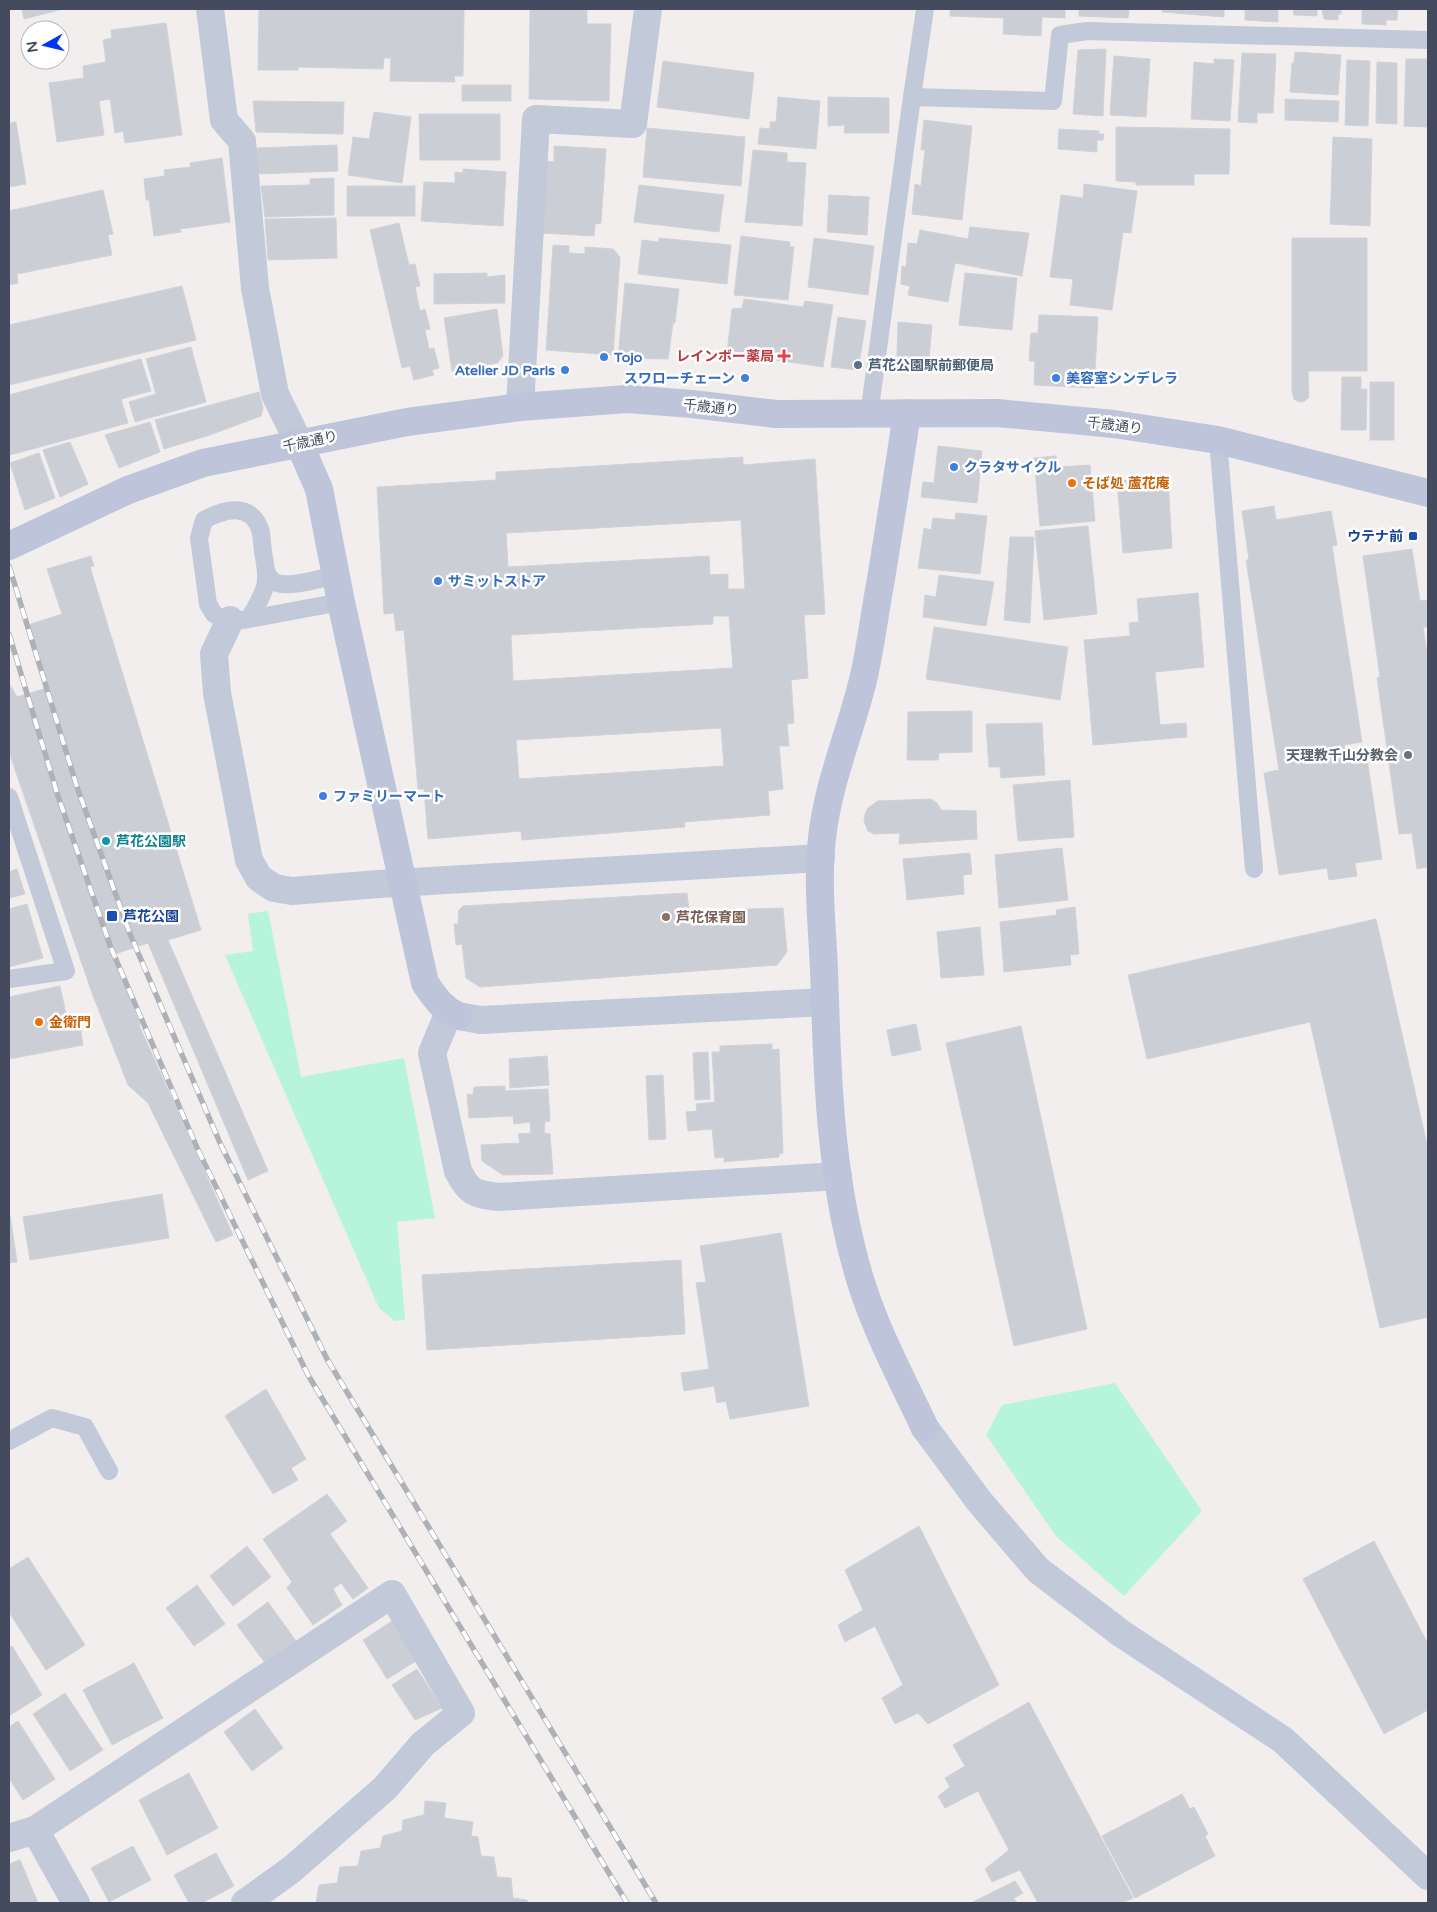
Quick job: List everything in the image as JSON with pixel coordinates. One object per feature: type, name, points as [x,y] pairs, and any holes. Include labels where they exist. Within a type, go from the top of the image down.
[{"type":"street","points":[[210,9],[224,120],[242,141],[255,288],[275,394],[300,443],[319,490],[341,602],[425,983],[439,1003],[454,1014],[481,1020],[825,1002]]},
{"type":"street","points":[[520,407],[536,119],[633,124],[648,9]]},
{"type":"street","name":"千歳通り","points":[[9,546],[128,490],[202,463],[407,422],[520,407],[628,399],[776,414],[997,413],[1114,424],[1218,440],[1428,494]]},
{"type":"street","points":[[908,413],[868,654],[857,700],[836,767],[822,837],[821,858],[825,1002],[831,1112],[838,1176],[856,1265],[870,1306],[925,1428],[979,1501],[1038,1570],[1122,1634],[1283,1740],[1428,1876]]},
{"type":"street","points":[[239,620],[214,654],[216,693],[249,860],[259,878],[274,888],[292,891],[821,858]]},
{"type":"street","points":[[454,1014],[432,1053],[458,1171],[465,1185],[478,1194],[499,1197],[838,1176]]},
{"type":"street","points":[[9,1838],[35,1830],[392,1594],[461,1714],[423,1744],[385,1788],[291,1870],[245,1903]]},
{"type":"street","points":[[35,1830],[76,1903]]},
{"type":"lane","points":[[869,415],[925,9]]},
{"type":"lane","points":[[912,97],[1053,101],[1060,35],[1087,31],[1428,40]]},
{"type":"lane","points":[[1218,440],[1254,869]]},
{"type":"lane","points":[[239,620],[259,601],[265,586],[266,572],[260,530],[252,516],[240,510],[217,513],[204,520],[199,538],[208,604],[214,614],[221,618],[239,620],[341,602]]},
{"type":"lane","points":[[266,572],[274,582],[281,584],[292,584],[336,575]]},
{"type":"lane","points":[[9,979],[66,970],[10,803]]},
{"type":"lane","points":[[9,1441],[52,1418],[85,1427],[109,1470]]},
{"type":"green space","points":[[268,911],[301,1077],[404,1058],[435,1218],[397,1222],[405,1320],[395,1321],[379,1308],[225,955],[253,951],[248,914]]},
{"type":"green space","points":[[1115,1383],[1202,1511],[1124,1596],[1056,1536],[986,1435],[1002,1405]]},
{"type":"building","points":[[22,9],[63,9],[24,19]]},
{"type":"building","points":[[259,9],[464,9],[463,76],[454,76],[455,82],[390,81],[391,58],[384,58],[383,69],[298,67],[298,70],[258,70]]},
{"type":"building","points":[[530,9],[587,9],[587,24],[611,24],[609,101],[529,99]]},
{"type":"building","points":[[950,9],[1065,9],[1065,18],[1042,17],[1041,36],[1003,34],[1004,18],[950,16]]},
{"type":"building","points":[[1079,9],[1129,9],[1128,18],[1079,16]]},
{"type":"building","points":[[1162,9],[1224,9],[1224,17],[1162,12]]},
{"type":"building","points":[[1245,9],[1278,9],[1278,22],[1245,20]]},
{"type":"building","points":[[1293,9],[1317,9],[1317,16],[1294,15]]},
{"type":"building","points":[[1322,9],[1341,9],[1341,14],[1338,14],[1338,20],[1324,19]]},
{"type":"building","points":[[1362,9],[1398,9],[1397,20],[1386,20],[1386,25],[1362,24]]},
{"type":"building","points":[[166,23],[182,135],[125,143],[123,131],[115,133],[110,99],[99,101],[104,135],[57,142],[49,83],[84,78],[83,66],[106,62],[103,40],[112,38],[111,30]]},
{"type":"building","points":[[1106,49],[1103,116],[1073,114],[1078,50]]},
{"type":"building","points":[[1295,52],[1341,55],[1338,95],[1290,92],[1292,63],[1294,63]]},
{"type":"building","points":[[1242,53],[1276,54],[1273,113],[1257,113],[1257,123],[1238,122]]},
{"type":"building","points":[[1114,56],[1150,59],[1146,117],[1110,115]]},
{"type":"building","points":[[1214,59],[1234,60],[1230,121],[1191,119],[1194,62],[1214,64]]},
{"type":"building","points":[[1406,59],[1428,59],[1428,127],[1404,126]]},
{"type":"building","points":[[1347,60],[1370,61],[1368,126],[1345,125]]},
{"type":"building","points":[[663,61],[754,73],[749,119],[657,107]]},
{"type":"building","points":[[1377,62],[1397,63],[1397,124],[1376,123]]},
{"type":"building","points":[[462,85],[511,85],[511,101],[462,101]]},
{"type":"building","points":[[778,97],[820,101],[816,149],[758,144],[760,128],[770,129],[770,122],[776,122]]},
{"type":"building","points":[[828,97],[889,98],[889,133],[844,133],[845,125],[828,126]]},
{"type":"building","points":[[1285,99],[1339,101],[1338,122],[1285,120]]},
{"type":"building","points":[[253,101],[344,102],[343,134],[256,132]]},
{"type":"building","points":[[374,112],[411,117],[402,183],[348,175],[353,137],[369,139]]},
{"type":"building","points":[[419,114],[500,114],[500,160],[420,160]]},
{"type":"building","points":[[924,120],[972,126],[962,220],[912,214],[915,184],[921,186],[925,150],[921,150]]},
{"type":"building","points":[[16,122],[26,184],[9,187],[9,123]]},
{"type":"building","points":[[1116,127],[1230,129],[1229,174],[1194,174],[1194,185],[1136,185],[1136,182],[1116,181]]},
{"type":"building","points":[[647,128],[745,137],[741,186],[643,177]]},
{"type":"building","points":[[1059,129],[1099,131],[1099,134],[1104,134],[1103,140],[1097,140],[1097,152],[1058,149]]},
{"type":"building","points":[[1333,137],[1372,139],[1370,226],[1330,224]]},
{"type":"building","points":[[337,145],[338,171],[258,174],[257,148]]},
{"type":"building","points":[[554,146],[606,149],[601,223],[595,224],[594,236],[542,233],[545,161],[554,162]]},
{"type":"building","points":[[753,150],[787,153],[787,162],[806,163],[802,226],[745,222]]},
{"type":"building","points":[[222,158],[230,222],[180,229],[181,232],[154,236],[149,200],[146,200],[144,179],[165,176],[164,170],[191,167],[190,163]]},
{"type":"building","points":[[463,169],[506,172],[503,226],[421,221],[424,182],[455,183],[455,172],[463,173]]},
{"type":"building","points":[[334,178],[334,215],[265,217],[261,186],[310,185],[310,179]]},
{"type":"building","points":[[1084,184],[1137,191],[1131,233],[1123,232],[1112,310],[1070,305],[1073,279],[1050,277],[1061,195],[1083,198]]},
{"type":"building","points":[[639,185],[724,195],[719,232],[634,222]]},
{"type":"building","points":[[347,186],[415,186],[415,216],[347,216]]},
{"type":"building","points":[[103,190],[113,234],[108,235],[112,255],[17,274],[18,283],[9,285],[9,211]]},
{"type":"building","points":[[829,195],[869,197],[867,235],[827,232]]},
{"type":"building","points":[[336,218],[337,258],[268,260],[265,219]]},
{"type":"building","points":[[399,223],[409,265],[415,264],[420,286],[415,287],[420,311],[425,309],[430,329],[425,330],[429,349],[434,348],[439,368],[432,370],[434,375],[414,380],[410,366],[402,368],[370,230]]},
{"type":"building","points":[[970,227],[1029,233],[1022,276],[955,263],[948,302],[908,295],[910,286],[901,284],[902,266],[906,267],[908,243],[917,244],[920,230],[968,239]]},
{"type":"building","points":[[741,236],[790,242],[790,247],[794,247],[788,300],[734,295]]},
{"type":"building","points":[[659,238],[731,245],[727,284],[638,274],[642,240],[659,242]]},
{"type":"building","points":[[814,238],[874,246],[868,295],[808,287]]},
{"type":"building","points":[[1292,238],[1367,238],[1367,371],[1308,371],[1309,397],[1305,401],[1299,402],[1294,399],[1292,391]]},
{"type":"building","points":[[553,245],[569,246],[569,253],[585,254],[585,247],[613,249],[620,257],[613,355],[546,350]]},
{"type":"building","points":[[487,273],[487,277],[505,275],[505,303],[434,304],[434,274]]},
{"type":"building","points":[[965,273],[1017,278],[1012,330],[959,325]]},
{"type":"building","points":[[625,283],[679,289],[668,359],[618,358]]},
{"type":"building","points":[[182,286],[196,340],[9,385],[9,325]]},
{"type":"building","points":[[744,299],[803,307],[805,301],[833,305],[823,367],[727,353],[732,309],[742,308]]},
{"type":"building","points":[[497,309],[503,356],[497,363],[452,371],[444,318]]},
{"type":"building","points":[[1039,315],[1098,317],[1094,388],[1034,385],[1035,361],[1029,361],[1031,333],[1038,333]]},
{"type":"building","name":"芦花公園駅前郵便局","points":[[838,317],[866,321],[858,370],[831,367]]},
{"type":"building","points":[[898,322],[932,325],[928,370],[907,368],[897,356]]},
{"type":"building","points":[[191,347],[206,402],[135,422],[129,402],[156,394],[146,359]]},
{"type":"building","points":[[141,359],[151,391],[121,399],[128,423],[10,455],[9,395]]},
{"type":"building","points":[[1342,377],[1361,377],[1361,389],[1367,389],[1366,430],[1341,430]]},
{"type":"building","points":[[1370,382],[1394,382],[1394,440],[1370,440]]},
{"type":"building","points":[[259,392],[263,408],[261,416],[210,435],[164,449],[155,420]]},
{"type":"building","points":[[150,422],[160,452],[119,468],[105,435]]},
{"type":"building","points":[[70,442],[88,484],[60,497],[43,450]]},
{"type":"building","points":[[938,446],[982,451],[977,503],[921,497],[923,482],[934,483]]},
{"type":"building","points":[[39,453],[55,498],[25,510],[10,463]]},
{"type":"building","points":[[1056,456],[1057,467],[1090,465],[1095,521],[1040,526],[1034,458]]},
{"type":"building","points":[[743,457],[743,465],[815,459],[825,614],[804,615],[808,678],[791,680],[794,723],[787,724],[789,746],[779,746],[783,789],[768,791],[770,815],[684,822],[685,827],[522,840],[521,831],[428,839],[424,789],[418,789],[404,630],[396,631],[394,613],[384,614],[377,487],[496,480],[496,472]],"holes":[[[741,520],[745,589],[728,589],[728,574],[710,575],[709,556],[508,567],[506,533]],[[713,616],[729,616],[733,668],[513,681],[511,635],[713,624]],[[721,728],[724,766],[519,779],[516,740]]]},
{"type":"building","points":[[1168,478],[1172,548],[1123,553],[1117,481]]},
{"type":"building","points":[[1274,506],[1276,520],[1331,511],[1337,545],[1332,546],[1362,742],[1344,745],[1347,761],[1367,758],[1382,859],[1355,863],[1357,876],[1329,880],[1327,868],[1279,875],[1264,773],[1279,770],[1246,560],[1249,560],[1242,511]]},
{"type":"building","points":[[956,513],[987,516],[980,574],[918,568],[924,528],[931,530],[933,518],[955,520]]},
{"type":"building","points":[[1088,526],[1097,614],[1044,620],[1035,531]]},
{"type":"building","points":[[1010,537],[1034,537],[1030,623],[1004,620]]},
{"type":"building","name":"天理教千山分教会","points":[[1412,549],[1420,601],[1428,600],[1428,627],[1423,627],[1428,660],[1428,867],[1417,869],[1412,833],[1399,834],[1377,678],[1380,677],[1363,556]]},
{"type":"building","name":"芦花公園駅","points":[[91,556],[94,566],[90,567],[201,930],[168,940],[268,1171],[248,1180],[148,943],[112,955],[139,1025],[233,1235],[216,1242],[148,1103],[128,1085],[92,993],[9,752],[9,683],[17,697],[47,688],[28,625],[62,614],[47,569]]},
{"type":"building","points":[[939,575],[994,582],[986,626],[923,617],[925,595],[936,597]]},
{"type":"building","points":[[1198,593],[1204,667],[1155,672],[1160,725],[1186,723],[1187,737],[1093,745],[1084,640],[1130,636],[1129,623],[1139,622],[1137,599]]},
{"type":"building","points":[[934,627],[1068,647],[1060,700],[926,679]]},
{"type":"building","points":[[972,711],[972,752],[939,753],[938,760],[907,760],[908,712]]},
{"type":"building","points":[[1042,723],[1045,775],[1001,778],[1000,767],[989,767],[986,724]]},
{"type":"building","points":[[1070,780],[1074,837],[1018,841],[1013,785]]},
{"type":"building","points":[[931,799],[937,803],[941,810],[976,811],[977,839],[899,844],[900,833],[874,834],[868,831],[864,821],[865,814],[868,808],[878,801]]},
{"type":"building","points":[[1062,848],[1068,900],[999,908],[995,855]]},
{"type":"building","points":[[970,853],[972,874],[963,875],[964,894],[907,900],[903,859]]},
{"type":"building","points":[[17,869],[25,894],[9,898],[9,872]]},
{"type":"building","points":[[687,893],[689,911],[783,908],[787,952],[777,965],[480,987],[466,978],[462,944],[456,945],[454,924],[458,924],[459,910],[463,906]]},
{"type":"building","points":[[27,904],[43,958],[9,967],[9,909]]},
{"type":"building","points":[[1075,907],[1079,954],[1070,955],[1071,965],[1004,972],[1000,922],[1057,915],[1056,910]]},
{"type":"building","points":[[1376,919],[1428,1149],[1428,1317],[1380,1328],[1310,1022],[1147,1059],[1128,975]]},
{"type":"building","points":[[980,927],[984,975],[941,978],[937,932]]},
{"type":"building","points":[[60,986],[67,1019],[79,1019],[83,1045],[9,1059],[9,997]]},
{"type":"building","points":[[916,1024],[921,1050],[892,1056],[887,1030]]},
{"type":"building","points":[[1021,1026],[1087,1329],[1014,1346],[946,1043]]},
{"type":"building","points":[[772,1044],[772,1050],[779,1049],[783,1153],[779,1154],[779,1157],[724,1162],[724,1157],[715,1158],[712,1129],[688,1131],[686,1112],[697,1111],[696,1104],[715,1102],[712,1052],[720,1052],[720,1046]]},
{"type":"building","points":[[708,1052],[710,1099],[695,1100],[693,1053]]},
{"type":"building","points":[[547,1056],[549,1085],[510,1088],[509,1059]]},
{"type":"building","points":[[663,1075],[666,1139],[649,1140],[646,1076]]},
{"type":"building","points":[[505,1086],[505,1091],[548,1089],[550,1121],[545,1122],[544,1133],[550,1134],[553,1174],[503,1175],[482,1161],[481,1145],[520,1143],[518,1134],[531,1133],[530,1122],[514,1124],[513,1116],[469,1118],[467,1094],[473,1095],[474,1087]]},
{"type":"building","points":[[162,1194],[169,1238],[30,1260],[23,1217]]},
{"type":"building","points":[[9,1215],[17,1262],[9,1263]]},
{"type":"building","points":[[781,1233],[809,1406],[730,1419],[726,1401],[717,1403],[714,1386],[684,1391],[681,1373],[709,1369],[696,1283],[706,1282],[700,1246]]},
{"type":"building","points":[[681,1260],[685,1334],[427,1350],[422,1275]]},
{"type":"building","points":[[266,1389],[306,1459],[291,1468],[298,1480],[273,1494],[225,1416]]},
{"type":"building","points":[[327,1494],[347,1521],[330,1534],[368,1588],[353,1599],[341,1583],[333,1589],[342,1605],[313,1625],[287,1588],[292,1582],[263,1539]]},
{"type":"building","points":[[919,1526],[999,1685],[928,1724],[918,1713],[895,1724],[882,1698],[903,1685],[875,1626],[845,1642],[838,1625],[863,1610],[845,1570]]},
{"type":"building","points":[[1374,1541],[1428,1644],[1428,1710],[1384,1734],[1303,1579]]},
{"type":"building","points":[[247,1546],[271,1577],[233,1606],[210,1576]]},
{"type":"building","points":[[28,1557],[85,1645],[46,1670],[9,1612],[9,1569]]},
{"type":"building","points":[[197,1585],[225,1624],[194,1646],[166,1608]]},
{"type":"building","points":[[268,1602],[296,1641],[265,1663],[237,1625]]},
{"type":"building","points":[[392,1621],[416,1661],[387,1679],[363,1640]]},
{"type":"building","points":[[12,1646],[42,1695],[9,1716],[9,1648]]},
{"type":"building","points":[[134,1663],[163,1718],[112,1745],[83,1690]]},
{"type":"building","points":[[417,1669],[442,1708],[415,1720],[392,1685]]},
{"type":"building","points":[[65,1693],[103,1750],[70,1771],[33,1714]]},
{"type":"building","points":[[1029,1702],[1133,1898],[1122,1903],[1038,1903],[1020,1870],[992,1882],[985,1869],[1009,1850],[978,1791],[945,1808],[938,1796],[950,1787],[945,1778],[965,1766],[953,1745]]},
{"type":"building","points":[[255,1709],[283,1748],[252,1771],[224,1732]]},
{"type":"building","points":[[18,1721],[55,1779],[23,1800],[9,1778],[9,1727]]},
{"type":"building","points":[[189,1773],[218,1828],[167,1855],[139,1800]]},
{"type":"building","points":[[1182,1794],[1190,1809],[1194,1807],[1208,1834],[1205,1836],[1215,1856],[1135,1898],[1102,1836]]},
{"type":"building","points":[[425,1801],[446,1803],[444,1818],[473,1822],[471,1836],[478,1837],[481,1856],[494,1857],[497,1877],[511,1878],[513,1898],[527,1900],[528,1903],[316,1903],[319,1885],[337,1883],[340,1867],[358,1866],[361,1851],[380,1848],[383,1836],[402,1831],[403,1820],[424,1815]]},
{"type":"building","points":[[133,1846],[151,1880],[109,1902],[91,1868]]},
{"type":"building","points":[[216,1853],[234,1886],[202,1903],[189,1903],[174,1875]]},
{"type":"building","points":[[20,1860],[38,1903],[9,1903],[9,1864]]},
{"type":"building","points":[[1015,1881],[1023,1893],[1014,1898],[1017,1903],[971,1903]]},
{"type":"railway","points":[[9,566],[77,787],[130,934],[220,1143],[327,1359],[656,1903]]},
{"type":"railway","points":[[9,634],[57,793],[111,948],[198,1150],[308,1375],[627,1903]]},
{"type":"place","name":"レインボー薬局","points":[[784,356]]},
{"type":"place","name":"Tojo","points":[[604,357]]},
{"type":"place","name":"芦花公園駅前郵便局","points":[[858,365]]},
{"type":"place","name":"Atelier JD Paris","points":[[565,370]]},
{"type":"place","name":"スワローチェーン","points":[[745,378]]},
{"type":"place","name":"美容室シンデレラ","points":[[1056,378]]},
{"type":"place","name":"クラタサイクル","points":[[954,467]]},
{"type":"place","name":"そば処 蘆花庵","points":[[1072,483]]},
{"type":"place","name":"ウテナ前","points":[[1413,536]]},
{"type":"place","name":"サミットストア","points":[[438,581]]},
{"type":"place","name":"天理教千山分教会","points":[[1408,755]]},
{"type":"place","name":"ファミリーマート","points":[[323,796]]},
{"type":"place","name":"芦花公園駅","points":[[106,841]]},
{"type":"place","name":"芦花公園","points":[[112,916]]},
{"type":"place","name":"芦花保育園","points":[[666,917]]},
{"type":"place","name":"金衛門","points":[[39,1022]]}]
